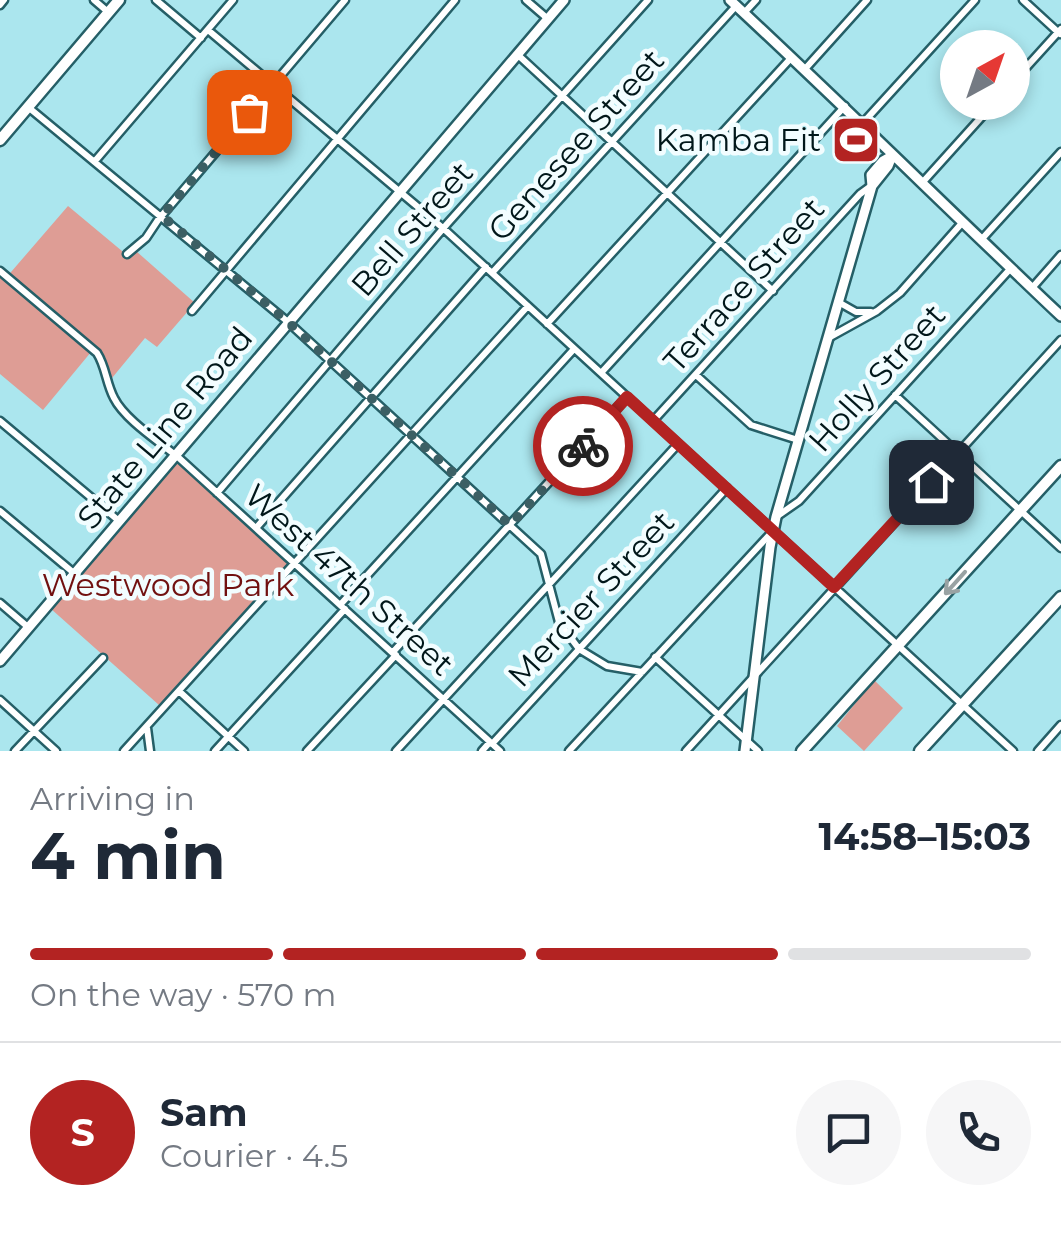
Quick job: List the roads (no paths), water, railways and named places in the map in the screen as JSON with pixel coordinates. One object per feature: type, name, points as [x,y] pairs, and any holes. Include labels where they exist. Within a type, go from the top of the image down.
[{"type":"main road","points":[[0,140],[118,0]]},
{"type":"main road","points":[[802,751],[1061,466]]},
{"type":"main road","points":[[920,751],[1061,597]]},
{"type":"street","points":[[94,0],[108,12]]},
{"type":"street","points":[[156,0],[201,38]]},
{"type":"street","points":[[95,161],[233,0]]},
{"type":"street","points":[[127,254],[152,232],[344,0]]},
{"type":"street","points":[[192,311],[455,0]]},
{"type":"street","points":[[526,0],[548,19]]},
{"type":"street","name":"State Line Road","points":[[0,662],[564,0]]},
{"type":"street","name":"Bell Street","points":[[217,492],[444,228],[648,0]]},
{"type":"street","name":"Genesee Street","points":[[256,528],[370,398],[613,143],[737,6],[756,0]]},
{"type":"street","points":[[804,69],[867,0]]},
{"type":"street","points":[[862,124],[975,0]]},
{"type":"street","points":[[1023,0],[1060,32],[1030,64]]},
{"type":"street","points":[[737,6],[1061,316]]},
{"type":"street","points":[[208,30],[444,228],[1013,751]]},
{"type":"street","points":[[518,55],[773,291]]},
{"type":"street","points":[[548,324],[792,57]]},
{"type":"street","points":[[601,373],[845,106]]},
{"type":"street","points":[[28,107],[288,322],[541,554],[559,622],[579,649],[607,666],[642,672]]},
{"type":"street","points":[[921,184],[979,120]]},
{"type":"street","points":[[981,240],[1061,152]]},
{"type":"street","points":[[746,746],[776,517],[872,186],[892,156]]},
{"type":"street","name":"Terrace Street","points":[[653,421],[872,186]]},
{"type":"street","points":[[830,338],[877,312],[900,292],[962,223]]},
{"type":"street","points":[[1032,288],[1061,256]]},
{"type":"street","name":"Holly Street","points":[[776,517],[800,501],[1011,268]]},
{"type":"street","name":"West 47th Street","points":[[0,271],[94,350],[118,406],[500,751]]},
{"type":"street","points":[[840,303],[862,313],[877,312]]},
{"type":"street","points":[[124,751],[528,306]]},
{"type":"street","points":[[686,751],[1061,340]]},
{"type":"street","points":[[214,751],[574,348]]},
{"type":"street","points":[[696,375],[751,425],[800,440]]},
{"type":"street","points":[[895,395],[1061,548]]},
{"type":"street","points":[[307,751],[627,397]]},
{"type":"street","points":[[0,421],[119,521]]},
{"type":"street","points":[[396,751],[678,444]]},
{"type":"street","name":"Mercier Street","points":[[482,751],[727,488]]},
{"type":"street","points":[[0,511],[74,574]]},
{"type":"street","points":[[569,751],[773,531]]},
{"type":"street","points":[[0,603],[29,628]]},
{"type":"street","points":[[656,657],[718,714],[746,746],[758,751]]},
{"type":"street","points":[[15,751],[103,658]]},
{"type":"street","points":[[180,692],[244,751]]},
{"type":"street","points":[[0,700],[56,751]]},
{"type":"street","points":[[147,726],[150,751]]},
{"type":"street","points":[[1038,751],[1061,726]]},
{"type":"place","name":"Kamba Fit","points":[[856,140]]},
{"type":"park label","name":"Westwood Park","points":[[168,585]]}]
